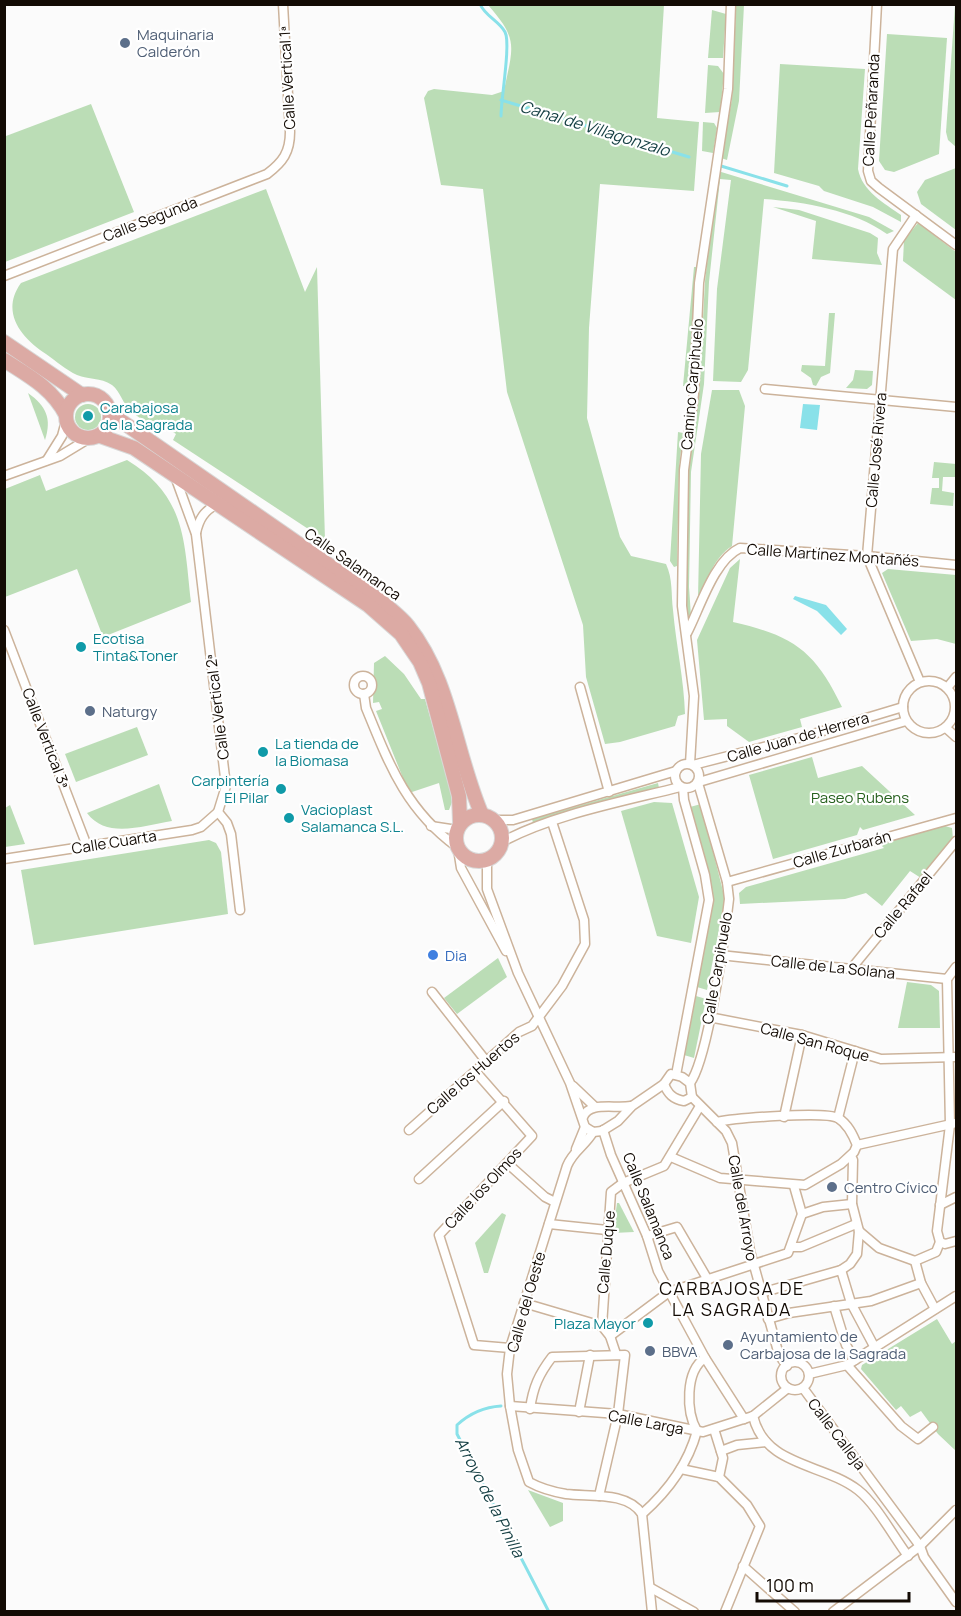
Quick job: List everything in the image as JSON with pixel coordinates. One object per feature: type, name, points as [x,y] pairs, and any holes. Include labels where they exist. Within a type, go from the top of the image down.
[{"type":"main road","points":[[4,342],[46,373],[82,395]]},
{"type":"main road","points":[[4,360],[49,390],[57,398],[66,418],[76,435],[94,437],[107,429],[111,414],[108,405],[101,398],[92,394],[82,395],[73,400],[66,418]]},
{"type":"main road","name":"Calle Salamanca","points":[[111,414],[316,565]]},
{"type":"main road","name":"Calle Salamanca","points":[[94,437],[134,448],[217,504],[407,624],[427,654],[439,679],[472,792],[488,817]]},
{"type":"main road","name":"Calle Salamanca","points":[[368,599],[401,634],[420,662],[429,683],[459,796],[458,826]]},
{"type":"main road","points":[[471,816],[488,817],[501,830],[502,842],[497,853],[487,860],[476,861],[465,858],[457,848],[458,826],[471,816]]},
{"type":"street","name":"Calle Vertical 1ª","points":[[283,4],[290,132],[288,152]]},
{"type":"street","name":"Camino Carpihuelo","points":[[692,764],[694,696],[682,606],[684,470],[694,394],[699,282],[728,89],[731,4]]},
{"type":"street","name":"Calle Peñaranda","points":[[877,4],[868,171],[871,181],[957,245]]},
{"type":"street","name":"Calle Segunda","points":[[5,276],[267,174],[279,165],[288,152]]},
{"type":"street","name":"Calle José Rivera","points":[[916,215],[893,249],[867,555],[920,682]]},
{"type":"street","points":[[765,389],[957,407]]},
{"type":"street","points":[[47,460],[62,436],[66,418]]},
{"type":"street","points":[[4,476],[60,456],[94,437]]},
{"type":"street","name":"Calle Vertical 2ª","points":[[175,476],[196,534],[226,786],[218,812]]},
{"type":"street","points":[[196,534],[199,521],[207,510],[217,504]]},
{"type":"street","name":"Calle Martínez Montañés","points":[[687,634],[720,563],[730,553],[740,548],[867,555],[957,565]]},
{"type":"street","name":"Calle Vertical 3ª","points":[[4,630],[87,846]]},
{"type":"street","points":[[947,688],[957,677]]},
{"type":"street","points":[[920,682],[939,683],[947,688],[956,706],[955,718],[946,728],[936,733],[925,734],[914,729],[906,721],[903,707],[910,689],[920,682]]},
{"type":"street","points":[[580,687],[609,792]]},
{"type":"street","points":[[364,694],[366,708],[402,789],[431,826],[457,848],[461,868],[518,973]]},
{"type":"street","name":"Calle Juan de Herrera","points":[[692,764],[803,737],[903,707]]},
{"type":"street","name":"Calle Juan de Herrera","points":[[698,782],[906,721]]},
{"type":"street","points":[[946,728],[957,737]]},
{"type":"street","points":[[488,817],[513,820],[676,771],[684,764],[692,764],[699,772],[698,782],[689,789],[682,787],[676,782],[676,771]]},
{"type":"street","name":"Calle Carpihuelo","points":[[690,1083],[699,1065],[710,1017],[729,899],[727,882],[698,782]]},
{"type":"street","points":[[502,842],[520,832],[552,822],[682,787]]},
{"type":"street","name":"Calle Carpihuelo","points":[[676,1075],[709,900],[705,875],[682,787]]},
{"type":"street","points":[[218,812],[227,823],[231,834],[240,910]]},
{"type":"street","name":"Calle Cuarta","points":[[4,859],[201,827],[218,812]]},
{"type":"street","name":"Calle Zurbarán","points":[[727,882],[957,818]]},
{"type":"street","name":"Calle los Huertos","points":[[409,1130],[519,1032],[532,1026],[562,986],[586,937],[584,920],[552,822]]},
{"type":"street","points":[[431,826],[458,826]]},
{"type":"street","name":"Calle Rafael","points":[[850,969],[957,841]]},
{"type":"street","points":[[487,860],[488,889],[518,973],[589,1129],[605,1128],[618,1121],[632,1106],[664,1083],[671,1074],[690,1083],[692,1097],[684,1101],[677,1100],[666,1090],[664,1083]]},
{"type":"street","name":"Calle de La Solana","points":[[720,956],[947,979]]},
{"type":"street","points":[[857,1228],[879,1248],[915,1262],[936,1252],[940,1242],[937,1231],[953,1124],[953,1057],[947,979],[957,967]]},
{"type":"street","points":[[432,992],[486,1061]]},
{"type":"street","name":"Calle San Roque","points":[[710,1017],[802,1035],[881,1059],[953,1057]]},
{"type":"street","points":[[784,1117],[802,1035]]},
{"type":"street","points":[[838,1118],[855,1051]]},
{"type":"street","points":[[419,1179],[504,1101],[475,1071]]},
{"type":"street","points":[[570,1083],[594,1106],[604,1108],[632,1106]]},
{"type":"street","name":"Calle del Arroyo","points":[[692,1097],[726,1131],[732,1143],[753,1266],[779,1355],[787,1366]]},
{"type":"street","name":"Calle los Olmos","points":[[504,1101],[532,1136],[439,1235],[474,1345],[510,1348]]},
{"type":"street","points":[[583,1117],[589,1108],[594,1106]]},
{"type":"street","points":[[622,1184],[664,1166],[700,1106]]},
{"type":"street","points":[[604,1108],[608,1114],[605,1128]]},
{"type":"street","points":[[717,1122],[731,1119],[784,1117],[838,1118],[848,1127],[857,1144]]},
{"type":"street","points":[[857,1144],[953,1124]]},
{"type":"street","name":"Calle Salamanca","points":[[605,1128],[622,1184],[647,1236],[658,1271],[705,1358],[766,1442]]},
{"type":"street","name":"Calle del Oeste","points":[[589,1129],[571,1155],[510,1348],[507,1374],[510,1406],[518,1450],[529,1482],[564,1494],[599,1496],[626,1502],[637,1507],[642,1514]]},
{"type":"street","points":[[670,1156],[720,1178],[794,1186],[805,1185],[851,1156],[857,1144]]},
{"type":"street","points":[[761,1293],[842,1270],[857,1254],[857,1228],[852,1204],[853,1160],[851,1156]]},
{"type":"street","points":[[507,1162],[545,1197],[555,1202]]},
{"type":"street","name":"Calle Duque","points":[[602,1326],[611,1192],[622,1184]]},
{"type":"street","points":[[610,1336],[669,1292],[788,1253],[802,1214],[794,1186]]},
{"type":"street","points":[[940,1205],[957,1197]]},
{"type":"street","points":[[802,1214],[823,1207],[852,1204]]},
{"type":"street","points":[[549,1224],[607,1230]]},
{"type":"street","points":[[647,1236],[676,1227],[708,1280]]},
{"type":"street","points":[[791,1247],[801,1247],[857,1228]]},
{"type":"street","points":[[940,1242],[955,1243]]},
{"type":"street","points":[[915,1262],[921,1283],[935,1309]]},
{"type":"street","points":[[842,1270],[851,1303],[875,1348]]},
{"type":"street","points":[[768,1319],[871,1301],[921,1283]]},
{"type":"street","points":[[809,1374],[851,1362],[957,1296]]},
{"type":"street","points":[[524,1303],[602,1326],[620,1354],[618,1414],[599,1496]]},
{"type":"street","points":[[834,1306],[851,1362],[904,1430],[918,1439],[933,1427]]},
{"type":"street","points":[[530,1409],[533,1389],[539,1374],[552,1357],[620,1354]]},
{"type":"street","points":[[579,1412],[590,1355]]},
{"type":"street","points":[[652,1611],[642,1514],[657,1501],[681,1469],[697,1431],[692,1423],[690,1394],[693,1372],[698,1363],[705,1358]]},
{"type":"street","points":[[794,1363],[802,1364],[809,1374],[807,1384],[803,1388],[794,1390],[788,1388],[782,1375],[787,1366],[794,1363]]},
{"type":"street","points":[[749,1418],[788,1388]]},
{"type":"street","name":"Calle Calleja","points":[[803,1388],[920,1546],[924,1557],[957,1602]]},
{"type":"street","name":"Calle Larga","points":[[510,1406],[618,1414],[697,1431],[714,1429],[749,1418]]},
{"type":"street","points":[[714,1429],[722,1451],[722,1480]]},
{"type":"street","points":[[722,1451],[737,1445],[766,1442],[780,1454],[858,1490],[908,1556]]},
{"type":"street","points":[[681,1469],[722,1480],[747,1505],[760,1526],[725,1611]]},
{"type":"street","points":[[858,1490],[871,1479]]},
{"type":"street","points":[[833,1611],[908,1556],[957,1510]]},
{"type":"street","points":[[743,1566],[795,1611]]},
{"type":"street","points":[[651,1588],[694,1611]]},
{"type":"green space","points":[[488,5],[664,5],[657,118],[699,122],[694,191],[600,184],[589,328],[587,418],[620,537],[631,556],[666,564],[668,570],[685,714],[678,716],[675,726],[620,742],[605,744],[586,677],[583,625],[507,392],[483,189],[441,185],[424,98],[428,91],[434,89],[492,95],[504,91],[510,64],[511,44],[505,27]]},
{"type":"green space","points":[[736,5],[744,5],[739,101],[727,160],[721,158],[732,99]]},
{"type":"green space","points":[[955,5],[956,147],[948,140],[946,132]]},
{"type":"green space","points":[[712,10],[726,14],[723,58],[708,58]]},
{"type":"green space","points":[[887,34],[947,38],[939,154],[894,172],[885,170],[879,161]]},
{"type":"green space","points":[[780,64],[865,69],[858,169],[864,184],[881,201],[901,215],[901,222],[873,207],[824,191],[819,186],[774,173]]},
{"type":"green space","points":[[708,65],[718,66],[724,74],[720,112],[705,113]]},
{"type":"green space","points":[[91,104],[134,212],[5,262],[5,134],[6,136]]},
{"type":"green space","points":[[703,122],[714,123],[717,128],[713,153],[702,151]]},
{"type":"green space","points":[[956,168],[956,230],[921,204],[917,192],[925,180]]},
{"type":"green space","points":[[718,171],[869,217],[894,231],[887,234],[859,219],[828,209],[796,202],[764,199],[748,370],[741,382],[713,381],[717,289],[731,180],[720,179],[709,282],[704,384],[691,472],[689,587],[691,616],[689,618],[686,606],[688,470],[699,395],[705,281]]},
{"type":"green space","points":[[266,189],[305,292],[317,267],[325,540],[173,440],[176,434],[164,426],[157,429],[136,416],[112,385],[77,375],[37,348],[22,332],[13,314],[15,294],[21,283]]},
{"type":"green space","points":[[773,207],[799,210],[870,233],[878,238],[877,253],[882,265],[812,259],[816,221]]},
{"type":"green space","points":[[918,223],[956,252],[956,300],[903,261],[904,240]]},
{"type":"green space","points":[[694,267],[697,267],[690,387],[683,386]]},
{"type":"green space","points":[[829,313],[835,313],[830,373],[821,377],[816,386],[813,385],[811,378],[801,371],[802,365],[825,366]]},
{"type":"green space","points":[[855,370],[873,371],[872,385],[867,389],[846,388],[853,380]]},
{"type":"green space","points":[[712,390],[739,390],[745,406],[732,546],[720,556],[698,599],[701,454]]},
{"type":"green space","points":[[28,393],[46,413],[48,425],[45,440]]},
{"type":"green space","points":[[88,404],[97,408],[101,417],[97,426],[88,430],[79,426],[75,417],[79,408]]},
{"type":"green space","points":[[678,432],[683,433],[679,468],[677,566],[674,567],[670,561]]},
{"type":"green space","points":[[127,460],[161,489],[179,521],[191,602],[103,637],[77,569],[5,597],[5,489],[40,475],[46,491]]},
{"type":"green space","points":[[934,462],[956,464],[955,477],[943,477],[942,491],[954,493],[953,506],[930,504],[932,488],[939,488],[939,478],[932,478]]},
{"type":"green space","points":[[740,559],[733,622],[772,633],[800,649],[822,672],[842,707],[800,719],[802,727],[749,742],[727,726],[727,719],[704,720],[697,640],[730,568]]},
{"type":"green space","points":[[888,569],[956,575],[956,644],[937,639],[911,641],[882,573]]},
{"type":"green space","points":[[385,656],[404,674],[421,699],[425,699],[450,788],[452,802],[449,810],[445,810],[439,783],[409,793],[376,711],[382,709],[379,702],[373,703],[374,663]]},
{"type":"green space","points":[[137,727],[148,755],[76,782],[65,754]]},
{"type":"green space","name":"Paseo Rubens","points":[[812,757],[818,778],[862,766],[915,815],[863,830],[860,827],[857,835],[773,859],[749,775]]},
{"type":"green space","points":[[658,783],[659,788],[533,823],[532,819]]},
{"type":"green space","points":[[159,784],[172,821],[127,829],[115,828],[95,821],[87,813]]},
{"type":"green space","points":[[654,802],[672,803],[699,897],[691,943],[657,936],[621,811]]},
{"type":"green space","points":[[701,804],[725,899],[707,990],[697,987],[713,898],[709,874],[690,807]]},
{"type":"green space","points":[[10,805],[25,844],[5,847],[5,808]]},
{"type":"green space","points":[[945,826],[952,828],[953,839],[921,878],[910,871],[882,906],[866,893],[845,899],[740,904],[739,893],[746,887],[884,848],[879,843]]},
{"type":"green space","points":[[209,840],[216,843],[221,852],[228,914],[34,945],[21,870]]},
{"type":"green space","points":[[498,958],[507,977],[457,1014],[444,998]]},
{"type":"green space","points":[[907,982],[931,985],[939,991],[940,1028],[898,1028]]},
{"type":"green space","points":[[696,996],[706,999],[694,1058],[684,1055]]},
{"type":"green space","points":[[617,1203],[619,1203],[634,1232],[613,1233]]},
{"type":"green space","points":[[502,1213],[506,1215],[488,1273],[484,1273],[475,1243]]},
{"type":"green space","points":[[937,1319],[952,1344],[956,1341],[956,1451],[938,1434],[921,1411],[910,1417],[901,1406],[896,1410],[861,1369],[862,1365]]},
{"type":"green space","points":[[528,1490],[563,1503],[563,1521],[550,1527]]},
{"type":"water","points":[[803,404],[820,405],[817,430],[800,428]]},
{"type":"water","points":[[795,596],[826,605],[847,629],[841,635],[817,611],[793,599]]},
{"type":"waterway","points":[[480,4],[502,28],[507,38],[501,116]]},
{"type":"waterway","name":"Canal de Villagonzalo","points":[[501,100],[689,157]]},
{"type":"waterway","name":"Canal de Villagonzalo","points":[[721,166],[787,186]]},
{"type":"waterway","name":"Arroyo de la Pinilla","points":[[501,1406],[477,1412],[467,1418],[457,1425],[457,1434],[549,1612]]},
{"type":"place","name":"Maquinaria Calderón","points":[[125,43]]},
{"type":"place","name":"Carabajosa de la Sagrada","points":[[88,416]]},
{"type":"place","name":"Ecotisa Tinta&Toner","points":[[81,647]]},
{"type":"place","name":"Naturgy","points":[[90,711]]},
{"type":"place","name":"La tienda de la Biomasa","points":[[263,752]]},
{"type":"place","name":"Carpintería El Pilar","points":[[281,789]]},
{"type":"place","name":"Vacioplast Salamanca S.L.","points":[[289,818]]},
{"type":"place","name":"Dia","points":[[433,955]]},
{"type":"place","name":"Centro Cívico","points":[[832,1187]]},
{"type":"place","name":"Plaza Mayor","points":[[648,1323]]},
{"type":"place","name":"Ayuntamiento de Carbajosa de la Sagrada","points":[[728,1345]]},
{"type":"place","name":"BBVA","points":[[650,1351]]},
{"type":"district","name":"CARBAJOSA DE LA SAGRADA","points":[[732,1298]]}]
